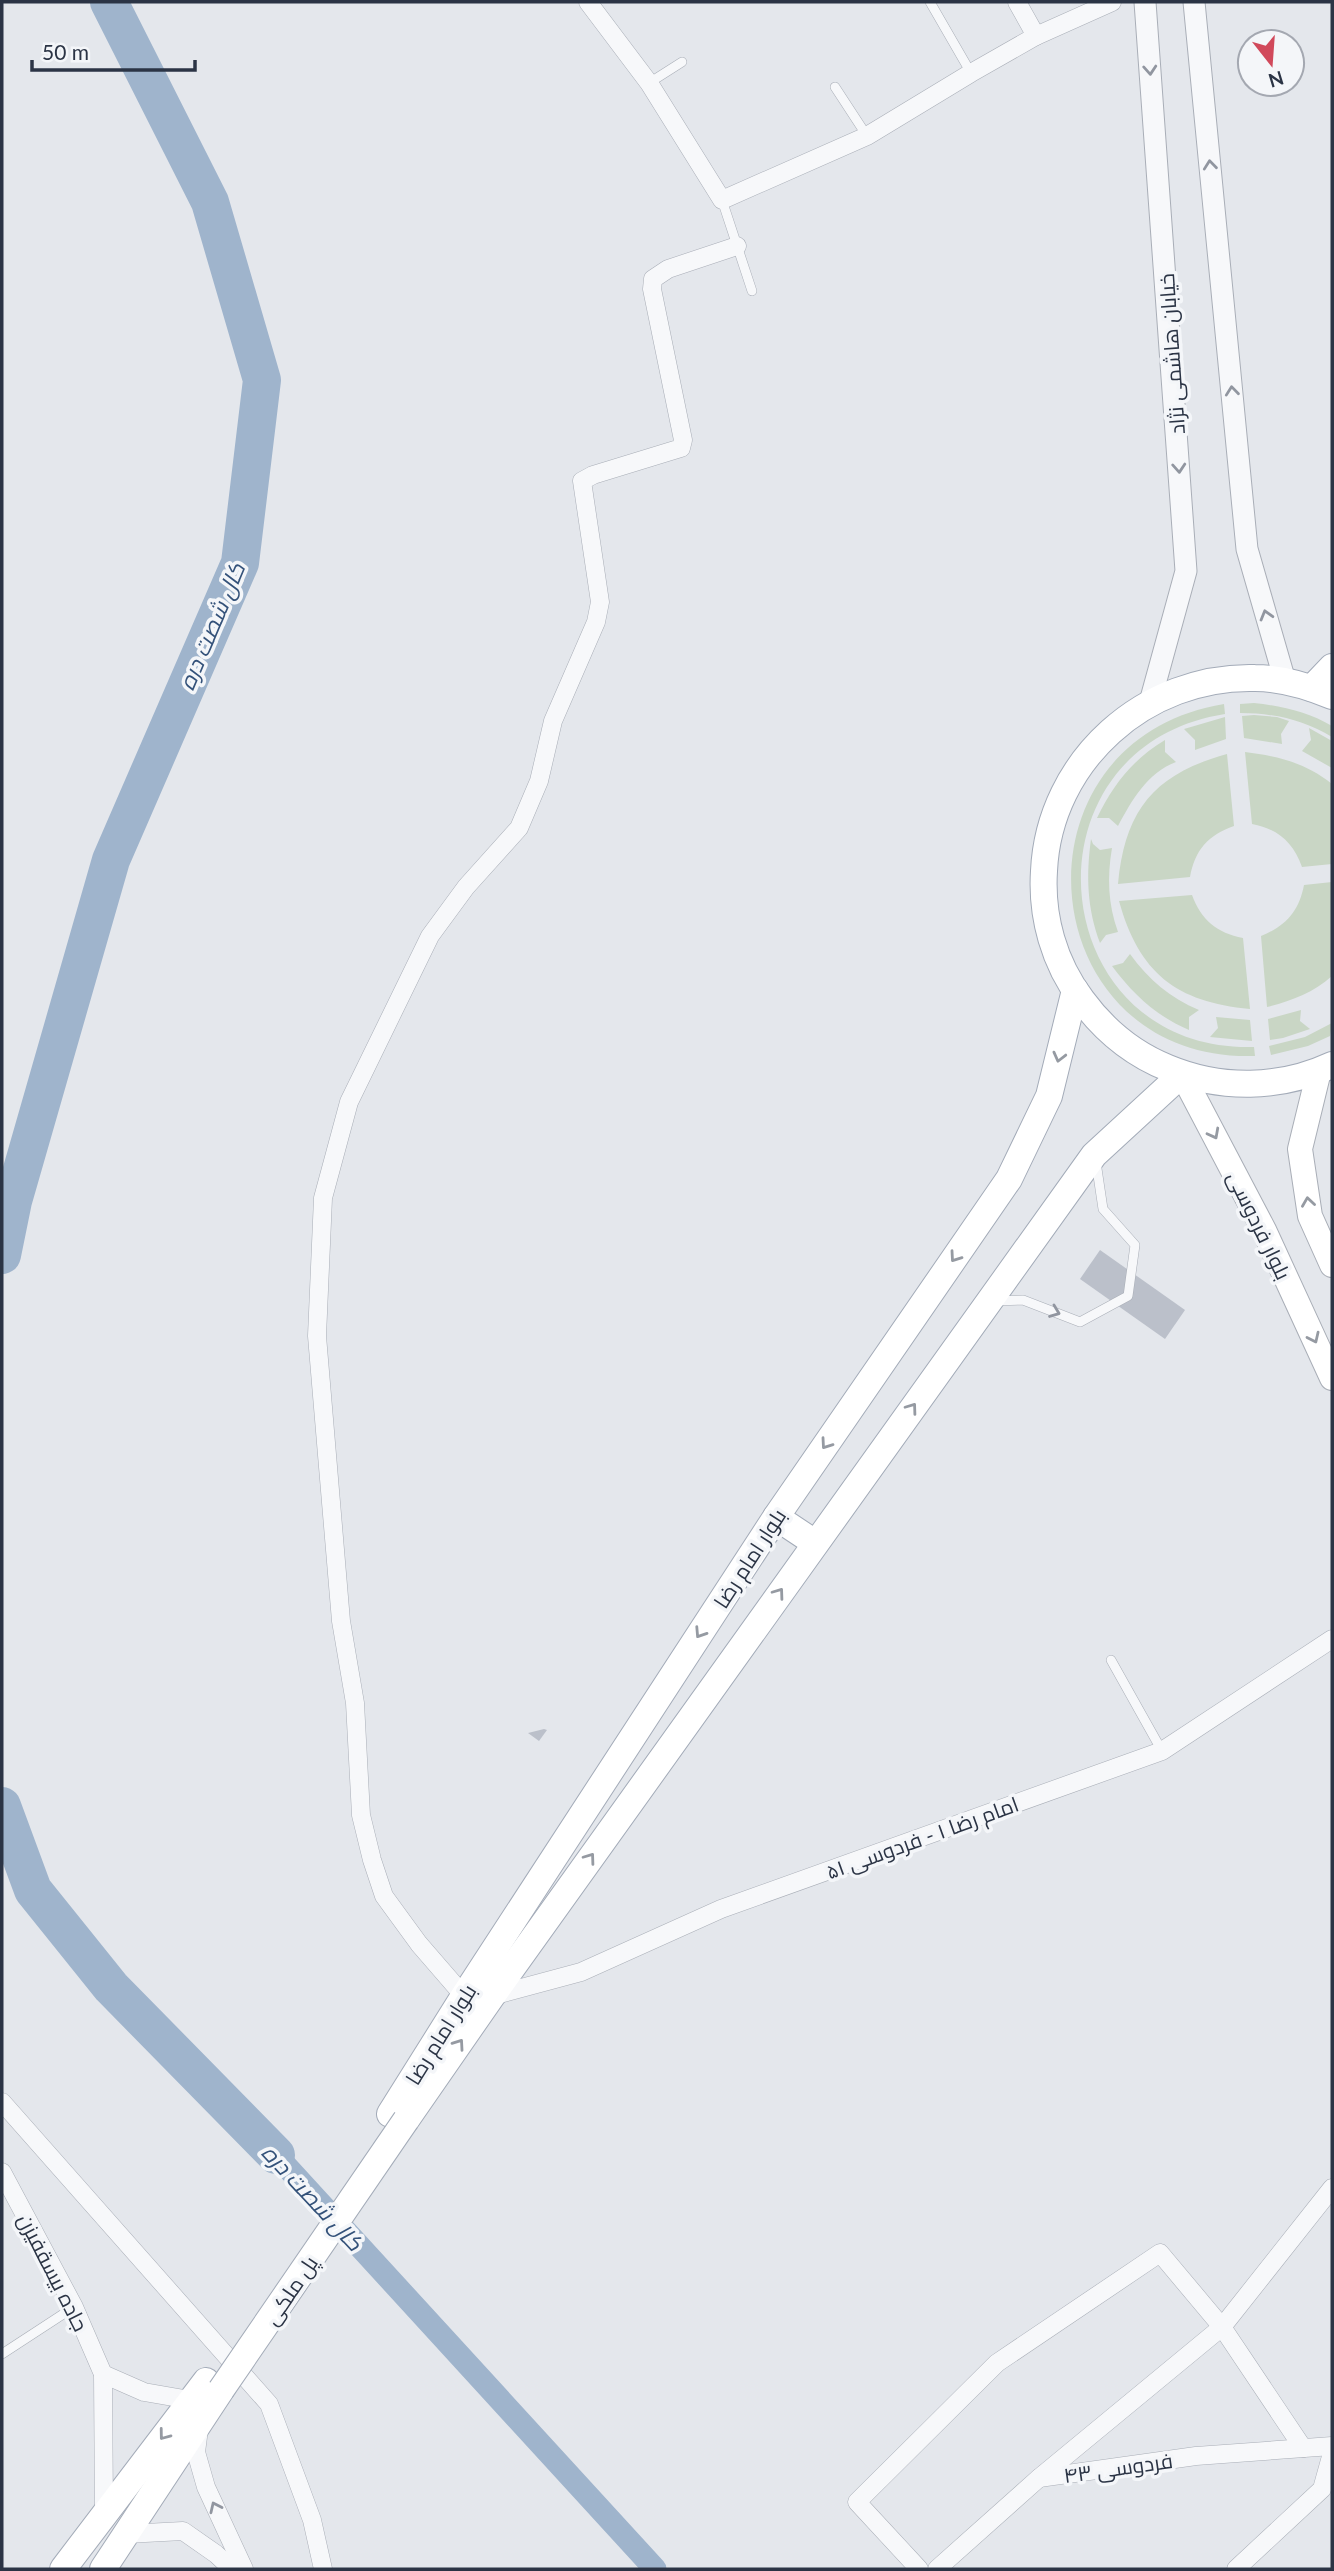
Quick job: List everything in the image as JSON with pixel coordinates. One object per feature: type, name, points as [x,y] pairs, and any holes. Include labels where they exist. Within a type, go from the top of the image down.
[{"type":"main road","points":[[1326,1068],[1292,1079],[1237,1084],[1182,1074],[1132,1049],[1091,1012],[1061,966],[1045,913],[1044,867],[1049,830],[1071,779],[1086,756],[1115,726],[1150,702],[1175,691],[1229,678],[1285,681],[1322,692],[1332,667]]},
{"type":"main road","name":"بلوار امام رضا","points":[[398,2117],[464,1996],[776,1517],[1009,1179],[1049,1096],[1075,990]]},
{"type":"main road","points":[[1326,1068],[1300,1149],[1310,1216],[1332,1265]]},
{"type":"main road","name":"بلوار امام رضا","points":[[398,2117],[492,1996],[1094,1155],[1182,1074]]},
{"type":"main road","name":"بلوار فردوسی","points":[[1182,1074],[1264,1230],[1332,1378]]},
{"type":"main road","points":[[776,1517],[815,1544]]},
{"type":"main road","name":"پل ملکی","points":[[204,2398],[398,2117]]},
{"type":"main road","points":[[63,2569],[103,2516],[204,2398]]},
{"type":"main road","points":[[103,2569],[204,2398]]},
{"type":"street","points":[[588,2],[649,83],[722,200],[867,136],[1036,36],[1112,2]]},
{"type":"street","points":[[1017,2],[1036,36]]},
{"type":"street","name":"خیابان هاشمی نژاد","points":[[1145,2],[1186,571],[1150,702]]},
{"type":"street","points":[[1194,2],[1247,549],[1285,681]]},
{"type":"street","points":[[464,1996],[419,1944],[384,1896],[361,1815],[355,1703],[341,1621],[317,1336],[323,1198],[349,1102],[430,936],[466,887],[519,828],[539,781],[553,721],[596,622],[600,601],[582,481],[593,475],[681,448],[683,440],[652,289],[653,279],[668,269],[737,246]]},
{"type":"street","name":"امام رضا ۱ - فردوسی ۵۱","points":[[492,1996],[581,1972],[721,1909],[1162,1751],[1332,1639]]},
{"type":"street","points":[[2,2102],[269,2404],[312,2520],[323,2569]]},
{"type":"street","name":"جاده بیسقفیزن","points":[[2,2172],[74,2307],[103,2374]]},
{"type":"street","points":[[1040,2479],[1222,2327],[1330,2196]]},
{"type":"street","points":[[919,2569],[858,2502],[997,2363],[1160,2253],[1222,2327],[1303,2448]]},
{"type":"street","points":[[103,2516],[103,2374],[144,2392],[204,2398],[196,2452],[206,2487],[244,2569]]},
{"type":"street","name":"فردوسی ۴۳","points":[[937,2569],[1040,2479],[1196,2456],[1332,2446]]},
{"type":"street","points":[[1236,2569],[1322,2488],[1332,2453]]},
{"type":"street","points":[[126,2534],[183,2531],[232,2569]]},
{"type":"lane","points":[[930,2],[971,73]]},
{"type":"lane","points":[[649,83],[681,62]]},
{"type":"lane","points":[[835,87],[867,136]]},
{"type":"lane","points":[[722,200],[752,291]]},
{"type":"lane","points":[[989,1301],[1023,1300],[1080,1322],[1128,1296],[1135,1245],[1103,1209],[1094,1155]]},
{"type":"lane","points":[[1111,1660],[1162,1751]]},
{"type":"lane","points":[[2,2354],[74,2307]]},
{"type":"green space","points":[[1254,703],[1285,708],[1314,717],[1332,726],[1332,737],[1288,719],[1240,713],[1240,704]]},
{"type":"green space","points":[[1224,704],[1225,714],[1157,738],[1111,781],[1086,835],[1082,895],[1097,953],[1131,1002],[1184,1036],[1254,1047],[1255,1056],[1180,1044],[1124,1009],[1088,957],[1072,897],[1077,833],[1103,776],[1152,730]]},
{"type":"green space","points":[[1254,715],[1289,721],[1281,734],[1282,744],[1244,738],[1242,716]]},
{"type":"green space","points":[[1225,717],[1226,739],[1195,750],[1195,740],[1184,729]]},
{"type":"green space","points":[[1309,728],[1332,741],[1332,768],[1302,751],[1311,740]]},
{"type":"green space","points":[[1165,740],[1165,752],[1176,762],[1149,780],[1135,797],[1118,826],[1109,818],[1097,818],[1125,774]]},
{"type":"green space","points":[[1245,752],[1291,762],[1332,784],[1332,864],[1302,867],[1294,850],[1283,838],[1270,829],[1252,824]]},
{"type":"green space","points":[[1227,754],[1234,826],[1217,834],[1204,845],[1195,859],[1190,877],[1118,884],[1128,835],[1148,798],[1181,772]]},
{"type":"green space","points":[[1091,839],[1100,850],[1112,848],[1109,890],[1118,932],[1106,935],[1100,943],[1092,917],[1089,892]]},
{"type":"green space","points":[[1332,882],[1332,976],[1301,996],[1267,1007],[1261,936],[1278,927],[1290,916],[1299,903],[1304,885]]},
{"type":"green space","points":[[1192,895],[1200,912],[1211,924],[1225,933],[1243,938],[1250,1009],[1201,999],[1181,991],[1164,979],[1138,947],[1127,926],[1119,901]]},
{"type":"green space","points":[[1130,954],[1161,987],[1199,1010],[1189,1017],[1189,1030],[1146,1003],[1112,966],[1123,963]]},
{"type":"green space","points":[[1301,1010],[1300,1021],[1310,1029],[1270,1040],[1268,1019]]},
{"type":"green space","points":[[1216,1017],[1250,1020],[1252,1041],[1210,1037],[1218,1028]]},
{"type":"green space","points":[[1332,1023],[1330,1036],[1308,1046],[1271,1055],[1269,1046],[1305,1037]]},
{"type":"building","points":[[1100,1250],[1185,1310],[1165,1339],[1080,1279]]},
{"type":"building","points":[[547,1730],[539,1741],[528,1733]]},
{"type":"waterway","name":"کال شصت دره","points":[[2,1255],[13,1201],[111,860],[240,563],[262,380],[210,202],[109,2]]},
{"type":"waterway","name":"کال شصت دره","points":[[2,1806],[33,1890],[111,1987],[276,2155]]},
{"type":"waterway","name":"کال شصت دره","points":[[276,2155],[655,2569]]}]
